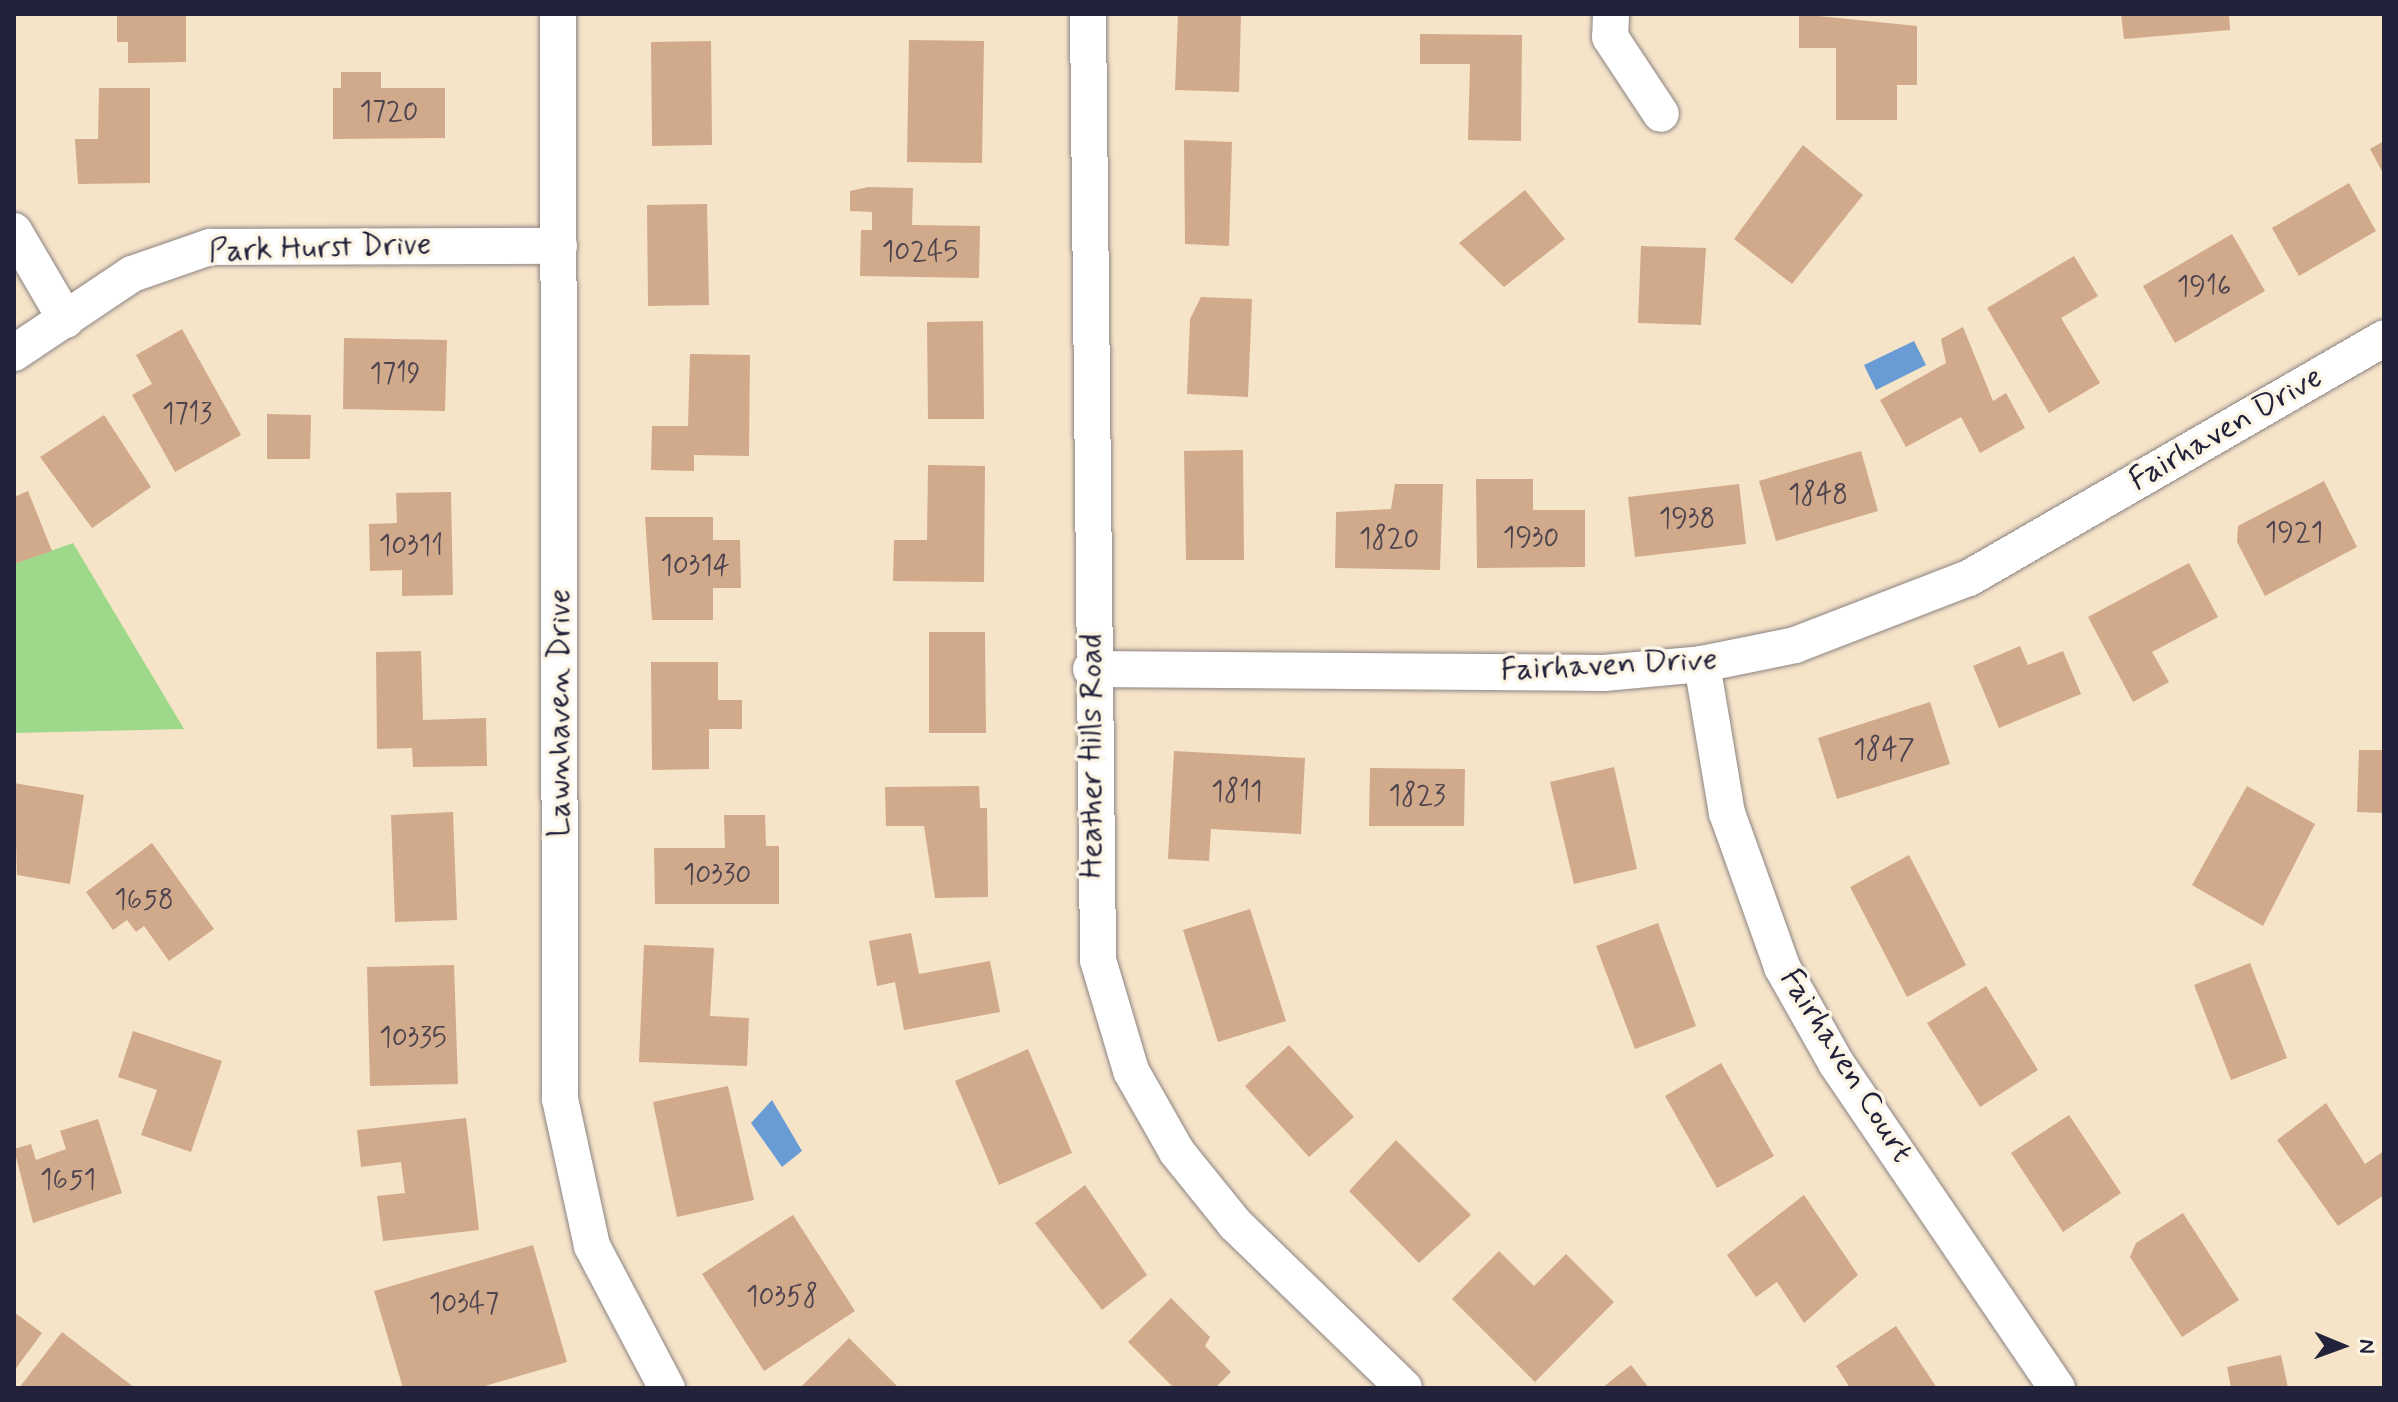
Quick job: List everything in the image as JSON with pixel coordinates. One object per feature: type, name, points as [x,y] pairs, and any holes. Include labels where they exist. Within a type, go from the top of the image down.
[{"type":"street","name":"Lawnhaven Drive","points":[[558,14],[560,1099],[592,1246],[667,1388]]},
{"type":"street","name":"Heather Hills Road","points":[[1088,14],[1093,922],[1102,978],[1142,1097],[1235,1224],[1404,1388]]},
{"type":"street","points":[[1611,14],[1610,37],[1661,114]]},
{"type":"street","points":[[14,231],[66,320]]},
{"type":"street","name":"Park Hurst Drive","points":[[14,353],[146,267],[210,247],[559,246]]},
{"type":"street","name":"Fairhaven Drive","points":[[1091,669],[1562,673],[1702,664],[1837,632],[1969,578],[2384,338]]},
{"type":"street","name":"Fairhaven Court","points":[[1702,664],[1727,813],[1782,967],[1836,1063],[2057,1388]]},
{"type":"green space","points":[[73,543],[184,729],[14,733],[14,564]]},
{"type":"water","points":[[1914,341],[1926,365],[1876,390],[1864,365]]},
{"type":"water","points":[[772,1100],[802,1151],[782,1167],[751,1123]]},
{"type":"building","points":[[117,14],[186,14],[186,62],[128,63],[128,42],[117,42]]},
{"type":"building","points":[[1178,14],[1241,14],[1239,92],[1175,90]]},
{"type":"building","points":[[1799,14],[1917,26],[1917,85],[1897,85],[1897,120],[1836,120],[1836,48],[1799,48]]},
{"type":"building","points":[[2121,14],[2229,14],[2230,30],[2124,39]]},
{"type":"building","points":[[1420,34],[1522,35],[1521,141],[1468,140],[1470,64],[1420,64]]},
{"type":"building","points":[[909,40],[984,41],[982,163],[907,162]]},
{"type":"building","points":[[711,41],[712,145],[652,146],[651,42]]},
{"type":"building","points":[[341,72],[381,72],[381,88],[445,88],[445,138],[333,139],[333,88],[341,88]]},
{"type":"building","points":[[99,88],[150,88],[150,183],[78,184],[75,139],[98,139]]},
{"type":"building","points":[[1184,140],[1232,142],[1229,246],[1185,244]]},
{"type":"building","points":[[2384,141],[2384,175],[2370,149]]},
{"type":"building","points":[[1803,145],[1863,195],[1792,284],[1734,239]]},
{"type":"building","points":[[2349,183],[2376,231],[2299,276],[2272,228]]},
{"type":"building","points":[[868,187],[913,188],[912,225],[980,226],[979,278],[860,276],[861,230],[872,230],[872,212],[850,211],[850,191]]},
{"type":"building","points":[[1525,190],[1565,239],[1504,287],[1459,243]]},
{"type":"building","points":[[707,204],[709,305],[648,306],[647,205]]},
{"type":"building","points":[[2232,234],[2265,291],[2175,343],[2143,286]]},
{"type":"building","points":[[1641,246],[1706,248],[1701,325],[1638,323]]},
{"type":"building","points":[[2074,256],[2098,296],[2061,318],[2100,383],[2049,413],[1987,308]]},
{"type":"building","points":[[1201,297],[1252,299],[1248,397],[1187,394],[1190,319]]},
{"type":"building","points":[[983,321],[984,419],[928,419],[927,322]]},
{"type":"building","points":[[1963,327],[1993,401],[2006,393],[2025,428],[1980,453],[1961,417],[1906,447],[1880,400],[1946,363],[1941,339]]},
{"type":"building","points":[[182,329],[241,435],[175,472],[132,395],[152,384],[136,355]]},
{"type":"building","points":[[344,338],[447,340],[445,411],[343,409]]},
{"type":"building","points":[[690,354],[750,355],[749,456],[694,455],[694,471],[651,470],[652,426],[688,426]]},
{"type":"building","points":[[267,414],[311,415],[310,459],[267,459]]},
{"type":"building","points":[[104,415],[151,487],[92,528],[40,457]]},
{"type":"building","points":[[1243,450],[1244,560],[1186,560],[1184,451]]},
{"type":"building","points":[[1861,451],[1878,511],[1776,541],[1759,481]]},
{"type":"building","points":[[928,465],[985,466],[984,582],[893,581],[894,540],[927,540]]},
{"type":"building","points":[[1476,479],[1533,479],[1533,510],[1585,510],[1585,567],[1477,568]]},
{"type":"building","points":[[2324,481],[2357,547],[2265,596],[2237,542],[2238,526]]},
{"type":"building","points":[[1395,484],[1443,484],[1440,570],[1335,568],[1336,512],[1391,509]]},
{"type":"building","points":[[1739,484],[1746,544],[1635,557],[1628,497]]},
{"type":"building","points":[[28,491],[52,551],[14,564],[14,497]]},
{"type":"building","points":[[451,492],[453,595],[402,596],[402,570],[370,571],[369,524],[397,523],[396,493]]},
{"type":"building","points":[[645,517],[713,517],[713,540],[740,540],[741,588],[713,588],[713,620],[652,620]]},
{"type":"building","points":[[2189,563],[2218,617],[2152,652],[2169,682],[2133,702],[2088,617]]},
{"type":"building","points":[[929,632],[985,632],[986,733],[929,733]]},
{"type":"building","points":[[2020,646],[2028,665],[2063,651],[2081,694],[1999,728],[1973,666]]},
{"type":"building","points":[[421,651],[423,720],[486,718],[487,766],[413,767],[412,748],[377,749],[376,652]]},
{"type":"building","points":[[651,662],[718,662],[718,700],[742,700],[742,729],[709,729],[709,769],[652,770]]},
{"type":"building","points":[[1930,702],[1950,764],[1837,799],[1818,738]]},
{"type":"building","points":[[2359,750],[2384,750],[2384,813],[2357,812]]},
{"type":"building","points":[[1174,751],[1305,758],[1301,834],[1211,829],[1209,861],[1168,859]]},
{"type":"building","points":[[1614,767],[1637,869],[1574,884],[1550,782]]},
{"type":"building","points":[[1370,768],[1465,769],[1464,826],[1369,826]]},
{"type":"building","points":[[14,783],[84,795],[70,884],[17,875]]},
{"type":"building","points":[[979,786],[980,808],[987,808],[988,897],[935,898],[924,826],[886,826],[885,787]]},
{"type":"building","points":[[2247,786],[2315,824],[2263,926],[2192,885]]},
{"type":"building","points":[[453,812],[457,920],[395,922],[391,815]]},
{"type":"building","points":[[724,815],[765,815],[766,846],[779,846],[779,904],[655,904],[654,848],[725,848]]},
{"type":"building","points":[[152,843],[214,929],[169,961],[144,926],[136,932],[127,920],[113,930],[86,892]]},
{"type":"building","points":[[1909,855],[1966,965],[1907,997],[1850,887]]},
{"type":"building","points":[[1250,909],[1286,1021],[1218,1042],[1183,930]]},
{"type":"building","points":[[1658,923],[1696,1026],[1635,1049],[1596,946]]},
{"type":"building","points":[[911,933],[919,974],[990,961],[1000,1012],[904,1030],[895,982],[877,986],[869,941]]},
{"type":"building","points":[[644,945],[714,948],[710,1016],[749,1018],[747,1066],[639,1062]]},
{"type":"building","points":[[2250,963],[2287,1058],[2231,1080],[2194,985]]},
{"type":"building","points":[[454,965],[458,1084],[370,1086],[367,967]]},
{"type":"building","points":[[1986,986],[2038,1070],[1980,1107],[1927,1023]]},
{"type":"building","points":[[133,1031],[222,1061],[191,1152],[141,1135],[157,1090],[118,1077]]},
{"type":"building","points":[[1289,1045],[1354,1117],[1309,1157],[1245,1086]]},
{"type":"building","points":[[1028,1049],[1072,1153],[999,1185],[955,1081]]},
{"type":"building","points":[[1721,1063],[1774,1156],[1717,1188],[1665,1096]]},
{"type":"building","points":[[728,1086],[754,1200],[677,1217],[653,1102]]},
{"type":"building","points":[[2326,1103],[2365,1164],[2384,1151],[2384,1195],[2338,1226],[2277,1140]]},
{"type":"building","points":[[2069,1115],[2121,1193],[2063,1232],[2011,1153]]},
{"type":"building","points":[[466,1118],[479,1230],[383,1241],[377,1196],[405,1193],[401,1162],[361,1167],[357,1130]]},
{"type":"building","points":[[98,1119],[122,1193],[33,1223],[14,1149],[31,1144],[36,1160],[66,1149],[60,1131]]},
{"type":"building","points":[[1396,1140],[1471,1215],[1419,1263],[1349,1191]]},
{"type":"building","points":[[1085,1185],[1147,1275],[1102,1310],[1035,1223]]},
{"type":"building","points":[[1804,1195],[1858,1275],[1804,1323],[1777,1282],[1756,1297],[1727,1255]]},
{"type":"building","points":[[2183,1213],[2239,1300],[2182,1337],[2130,1257],[2136,1243]]},
{"type":"building","points":[[793,1215],[855,1311],[764,1371],[702,1274]]},
{"type":"building","points":[[533,1245],[567,1362],[478,1388],[403,1388],[374,1291]]},
{"type":"building","points":[[1499,1251],[1534,1286],[1566,1254],[1614,1302],[1535,1382],[1452,1299]]},
{"type":"building","points":[[1171,1298],[1210,1337],[1205,1346],[1231,1372],[1215,1388],[1174,1388],[1128,1342]]},
{"type":"building","points":[[14,1312],[42,1333],[14,1371]]},
{"type":"building","points":[[1896,1326],[1937,1388],[1850,1388],[1836,1366]]},
{"type":"building","points":[[62,1332],[135,1388],[19,1388]]},
{"type":"building","points":[[849,1338],[899,1388],[800,1388]]},
{"type":"building","points":[[2281,1355],[2288,1388],[2231,1388],[2227,1367]]},
{"type":"building","points":[[1631,1365],[1649,1388],[1602,1388]]}]
